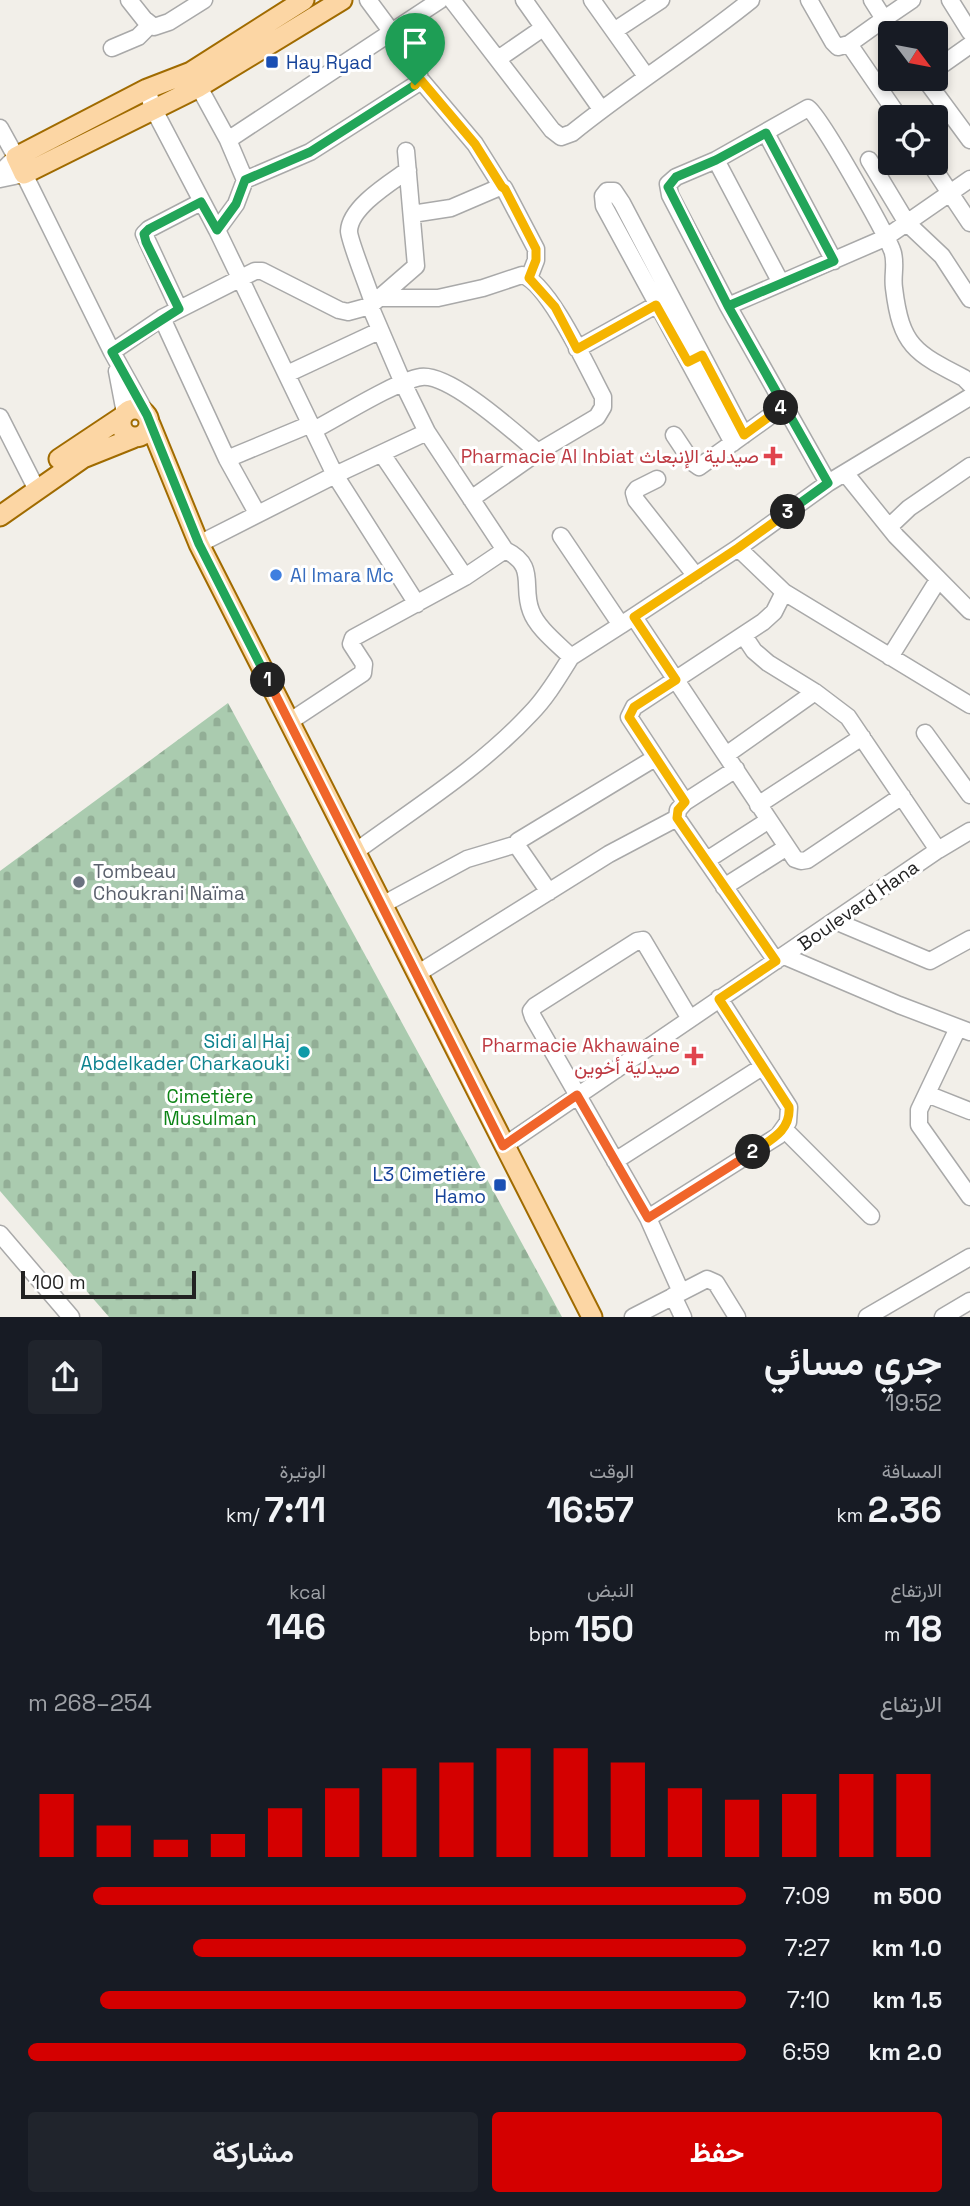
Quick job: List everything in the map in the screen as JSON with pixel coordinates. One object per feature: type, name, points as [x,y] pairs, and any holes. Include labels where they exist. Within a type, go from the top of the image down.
[{"type":"main road","points":[[195,79],[304,0]]},
{"type":"main road","points":[[20,165],[150,98],[195,79],[342,0]]},
{"type":"main road","points":[[0,516],[34,484],[134,408],[172,482],[199,544],[592,1317]]},
{"type":"main road","points":[[123,415],[122,430],[142,428]]},
{"type":"main road","points":[[0,501],[142,428]]},
{"type":"street","points":[[129,0],[150,25],[160,26],[204,0]]},
{"type":"street","points":[[368,0],[417,66],[420,79],[475,144],[505,189],[536,249],[536,260],[529,278]]},
{"type":"street","points":[[228,139],[440,0]]},
{"type":"street","points":[[452,0],[552,130],[561,137],[568,136],[751,0]]},
{"type":"street","points":[[524,0],[601,109]]},
{"type":"street","points":[[592,0],[646,76]]},
{"type":"street","points":[[614,31],[661,0]]},
{"type":"street","points":[[809,0],[832,42],[838,47],[849,44],[912,0]]},
{"type":"street","points":[[872,0],[884,19]]},
{"type":"street","points":[[950,0],[968,24]]},
{"type":"street","points":[[112,48],[138,37],[150,25]]},
{"type":"street","points":[[498,59],[543,27]]},
{"type":"street","points":[[849,44],[891,105]]},
{"type":"street","points":[[948,61],[970,45]]},
{"type":"street","points":[[195,79],[228,139],[245,180],[236,204],[217,230]]},
{"type":"street","points":[[245,180],[310,152],[355,125],[420,79]]},
{"type":"street","points":[[934,91],[970,140]]},
{"type":"street","points":[[150,98],[335,474],[418,604]]},
{"type":"street","points":[[828,483],[728,306],[668,187],[676,177],[716,160],[801,111],[812,109],[893,252],[893,287],[904,333],[918,353],[970,384]]},
{"type":"street","points":[[0,128],[112,352],[142,428]]},
{"type":"street","points":[[766,133],[834,261]]},
{"type":"street","points":[[374,302],[416,266],[406,151]]},
{"type":"street","points":[[716,160],[781,283]]},
{"type":"street","points":[[869,160],[907,223],[942,256],[970,299]]},
{"type":"street","points":[[0,173],[20,165]]},
{"type":"street","points":[[0,179],[20,165]]},
{"type":"street","points":[[408,170],[362,207],[353,216],[350,224],[350,238],[374,302],[379,331],[427,432],[505,550],[514,554],[528,573],[530,610],[571,657]]},
{"type":"street","points":[[938,175],[970,223]]},
{"type":"street","points":[[728,306],[885,238],[970,180]]},
{"type":"street","points":[[412,214],[451,208],[502,187]]},
{"type":"street","points":[[179,309],[144,234],[201,202]]},
{"type":"street","points":[[695,359],[668,289],[639,252],[654,300],[695,359],[738,439]]},
{"type":"street","points":[[112,352],[162,318],[250,272],[262,271],[348,312],[374,302],[438,299],[522,275],[529,278],[555,307],[603,397],[603,407],[597,417],[538,452],[471,499]]},
{"type":"street","points":[[577,349],[668,289]]},
{"type":"street","points":[[162,318],[227,459],[257,513]]},
{"type":"street","points":[[287,374],[379,331]]},
{"type":"street","points":[[112,352],[123,415]]},
{"type":"street","points":[[227,459],[313,427],[420,377],[443,381],[466,395],[538,452]]},
{"type":"street","points":[[355,852],[495,749],[533,712],[571,657],[738,548],[828,483],[970,397]]},
{"type":"street","points":[[674,435],[697,466],[702,465],[784,406]]},
{"type":"street","points":[[0,417],[34,484]]},
{"type":"street","points":[[199,544],[335,474],[427,432]]},
{"type":"street","points":[[382,454],[465,577]]},
{"type":"street","points":[[888,527],[909,508],[969,469]]},
{"type":"street","points":[[846,474],[888,527],[970,611]]},
{"type":"street","points":[[657,479],[637,489],[634,493],[636,500],[696,576]]},
{"type":"street","points":[[561,536],[676,680],[795,859],[807,860],[902,796]]},
{"type":"street","points":[[738,548],[784,592],[970,705]]},
{"type":"street","points":[[289,722],[363,673],[364,664],[351,644],[353,638],[465,577],[505,550]]},
{"type":"street","points":[[890,657],[938,580]]},
{"type":"street","points":[[685,802],[629,717],[630,712],[744,636],[774,612],[784,592]]},
{"type":"street","points":[[744,636],[754,651],[768,663],[815,692],[848,717],[938,850]]},
{"type":"street","points":[[726,755],[815,692]]},
{"type":"street","points":[[925,733],[970,795]]},
{"type":"street","points":[[758,805],[862,737]]},
{"type":"street","points":[[382,905],[467,859],[517,844],[522,838],[655,758]]},
{"type":"street","points":[[736,769],[685,802],[678,810],[677,818],[724,887],[780,958],[964,1030],[919,1110],[919,1125],[970,1197]]},
{"type":"street","points":[[417,974],[609,854],[677,818]]},
{"type":"street","points":[[707,860],[769,820]]},
{"type":"street","name":"Boulevard Hana","points":[[503,1146],[938,850],[970,831]]},
{"type":"street","points":[[517,844],[549,892]]},
{"type":"street","points":[[724,887],[787,847]]},
{"type":"street","points":[[835,921],[930,961],[970,939]]},
{"type":"street","points":[[682,1317],[677,1294],[648,1218],[531,1011],[637,941],[643,940],[690,1019]]},
{"type":"street","points":[[648,1218],[691,1193],[784,1129],[788,1122],[789,1107],[719,999]]},
{"type":"street","points":[[615,1161],[762,1067]]},
{"type":"street","points":[[927,1094],[970,1111]]},
{"type":"street","points":[[784,1129],[871,1216]]},
{"type":"street","points":[[0,1234],[71,1317]]},
{"type":"street","points":[[867,1317],[970,1257]]},
{"type":"street","points":[[633,1317],[707,1279],[716,1283],[737,1317]]},
{"type":"street","points":[[943,1317],[970,1301]]},
{"type":"green space","name":"Cimetière Musulman","points":[[228,703],[562,1317],[109,1317],[0,1191],[0,871]]},
{"type":"place","name":"Hay Ryad","points":[[272,62]]},
{"type":"place","name":"Pharmacie Al Inbiat صيدلية الإنبعاث","points":[[773,456]]},
{"type":"place","name":"Al Imara Mc","points":[[276,575]]},
{"type":"place","name":"Tombeau Choukrani Naïma","points":[[79,882]]},
{"type":"place","name":"Sidi al Haj Abdelkader Charkaouki","points":[[304,1052]]},
{"type":"place","name":"Pharmacie Akhawaine صيدلية أخوين","points":[[694,1056]]},
{"type":"place","name":"L3 Cimetière Hamo","points":[[500,1185]]},
{"type":"route","points":[[415,85],[310,152],[245,180],[245,186],[236,204],[217,230],[201,202],[149,229],[144,234],[146,242],[179,309],[112,352],[149,419],[199,544],[503,1146],[577,1095],[648,1218],[778,1136],[790,1115],[789,1107],[719,999],[776,961],[677,818],[678,810],[685,802],[629,717],[634,707],[676,680],[634,617],[738,548],[828,483],[728,306],[834,261],[766,133],[716,160],[676,177],[668,184],[670,195],[728,306],[784,406],[744,435],[702,355],[688,362],[656,305],[577,349],[555,307],[529,278],[536,260],[536,249],[505,189],[475,144],[420,79],[415,85]]}]
